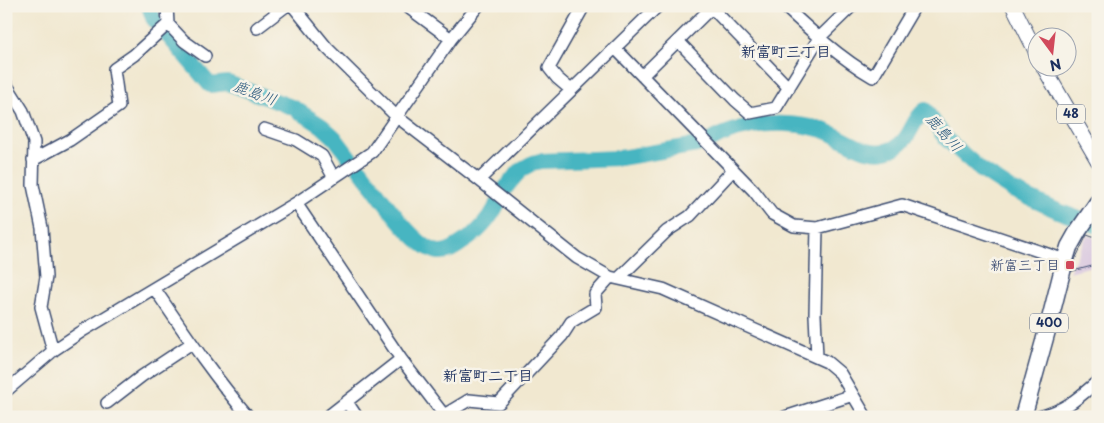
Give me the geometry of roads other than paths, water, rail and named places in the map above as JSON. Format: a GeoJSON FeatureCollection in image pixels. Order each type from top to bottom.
{"type":"FeatureCollection","features":[{"type":"Feature","properties":{"kind":"highway","name":"400"},"geometry":{"type":"LineString","coordinates":[[1023,417],[1065,260],[1078,231],[1094,207]]}},
{"type":"Feature","properties":{"kind":"main road"},"geometry":{"type":"LineString","coordinates":[[1012,6],[1026,33]]}},
{"type":"Feature","properties":{"kind":"main road","name":"48"},"geometry":{"type":"LineString","coordinates":[[1050,78],[1098,161]]}},
{"type":"Feature","properties":{"kind":"street"},"geometry":{"type":"LineString","coordinates":[[257,28],[286,6]]}},
{"type":"Feature","properties":{"kind":"street"},"geometry":{"type":"LineString","coordinates":[[293,6],[327,48],[396,116],[577,258],[614,278],[664,289],[828,362],[840,373],[866,417]]}},
{"type":"Feature","properties":{"kind":"street"},"geometry":{"type":"LineString","coordinates":[[6,392],[54,351],[296,202],[372,152],[451,39],[478,6]]}},
{"type":"Feature","properties":{"kind":"street"},"geometry":{"type":"LineString","coordinates":[[570,90],[556,78],[549,68],[584,6]]}},
{"type":"Feature","properties":{"kind":"street"},"geometry":{"type":"LineString","coordinates":[[479,180],[658,6]]}},
{"type":"Feature","properties":{"kind":"street"},"geometry":{"type":"LineString","coordinates":[[784,6],[819,38],[857,68],[873,77],[912,11],[908,6]]}},
{"type":"Feature","properties":{"kind":"street"},"geometry":{"type":"LineString","coordinates":[[642,76],[712,7],[789,88]]}},
{"type":"Feature","properties":{"kind":"street"},"geometry":{"type":"LineString","coordinates":[[678,41],[750,113],[776,108],[819,38],[850,7]]}},
{"type":"Feature","properties":{"kind":"street"},"geometry":{"type":"LineString","coordinates":[[409,8],[451,39]]}},
{"type":"Feature","properties":{"kind":"street"},"geometry":{"type":"LineString","coordinates":[[33,160],[70,140],[119,106],[114,69],[134,54],[167,14],[184,41],[205,56]]}},
{"type":"Feature","properties":{"kind":"street"},"geometry":{"type":"LineString","coordinates":[[615,48],[754,191],[772,214],[794,226],[817,228],[902,206],[1065,260]]}},
{"type":"Feature","properties":{"kind":"street"},"geometry":{"type":"LineString","coordinates":[[7,88],[24,111],[34,142],[33,185],[42,228],[46,277],[42,307],[54,351]]}},
{"type":"Feature","properties":{"kind":"street"},"geometry":{"type":"LineString","coordinates":[[264,129],[296,140],[322,156],[334,178]]}},
{"type":"Feature","properties":{"kind":"street"},"geometry":{"type":"LineString","coordinates":[[296,202],[401,359],[445,416],[469,400],[499,403],[562,336],[571,322],[596,307],[595,294],[667,231],[690,216],[733,170]]}},
{"type":"Feature","properties":{"kind":"street"},"geometry":{"type":"LineString","coordinates":[[817,228],[815,315],[817,357]]}},
{"type":"Feature","properties":{"kind":"street"},"geometry":{"type":"LineString","coordinates":[[154,288],[192,344],[249,417]]}},
{"type":"Feature","properties":{"kind":"street"},"geometry":{"type":"LineString","coordinates":[[107,403],[142,376],[192,344]]}},
{"type":"Feature","properties":{"kind":"street"},"geometry":{"type":"LineString","coordinates":[[327,417],[401,359]]}},
{"type":"Feature","properties":{"kind":"street"},"geometry":{"type":"LineString","coordinates":[[1039,417],[1053,415],[1073,403],[1098,381]]}},
{"type":"Feature","properties":{"kind":"street"},"geometry":{"type":"LineString","coordinates":[[785,417],[852,395]]}},
{"type":"Feature","properties":{"kind":"street"},"geometry":{"type":"LineString","coordinates":[[347,402],[357,417]]}},
{"type":"Feature","properties":{"kind":"waterway","name":"鹿島川"},"geometry":{"type":"LineString","coordinates":[[149,6],[153,18],[210,85],[228,83],[294,108],[322,126],[335,138],[350,158]]}},
{"type":"Feature","properties":{"kind":"waterway","name":"鹿島川"},"geometry":{"type":"LineString","coordinates":[[708,142],[735,130],[764,124],[794,124],[823,130],[866,150],[875,152],[885,151],[894,148],[904,140],[920,114],[925,110],[946,139],[981,170],[1012,190],[1058,211],[1098,226]]}},
{"type":"Feature","properties":{"kind":"waterway","name":"鹿島川"},"geometry":{"type":"LineString","coordinates":[[504,190],[524,168],[540,161],[620,158],[697,145]]}},
{"type":"Feature","properties":{"kind":"waterway","name":"鹿島川"},"geometry":{"type":"LineString","coordinates":[[360,169],[407,230],[418,241],[439,252],[446,252],[473,235],[487,221],[497,205]]}},
{"type":"Feature","properties":{"kind":"place","name":"新富三丁目"},"geometry":{"type":"Point","coordinates":[1070,265]}},
{"type":"Feature","properties":{"kind":"district","name":"新富町三丁目"},"geometry":{"type":"Point","coordinates":[786,52]}},
{"type":"Feature","properties":{"kind":"district","name":"新富町二丁目"},"geometry":{"type":"Point","coordinates":[488,376]}}]}
